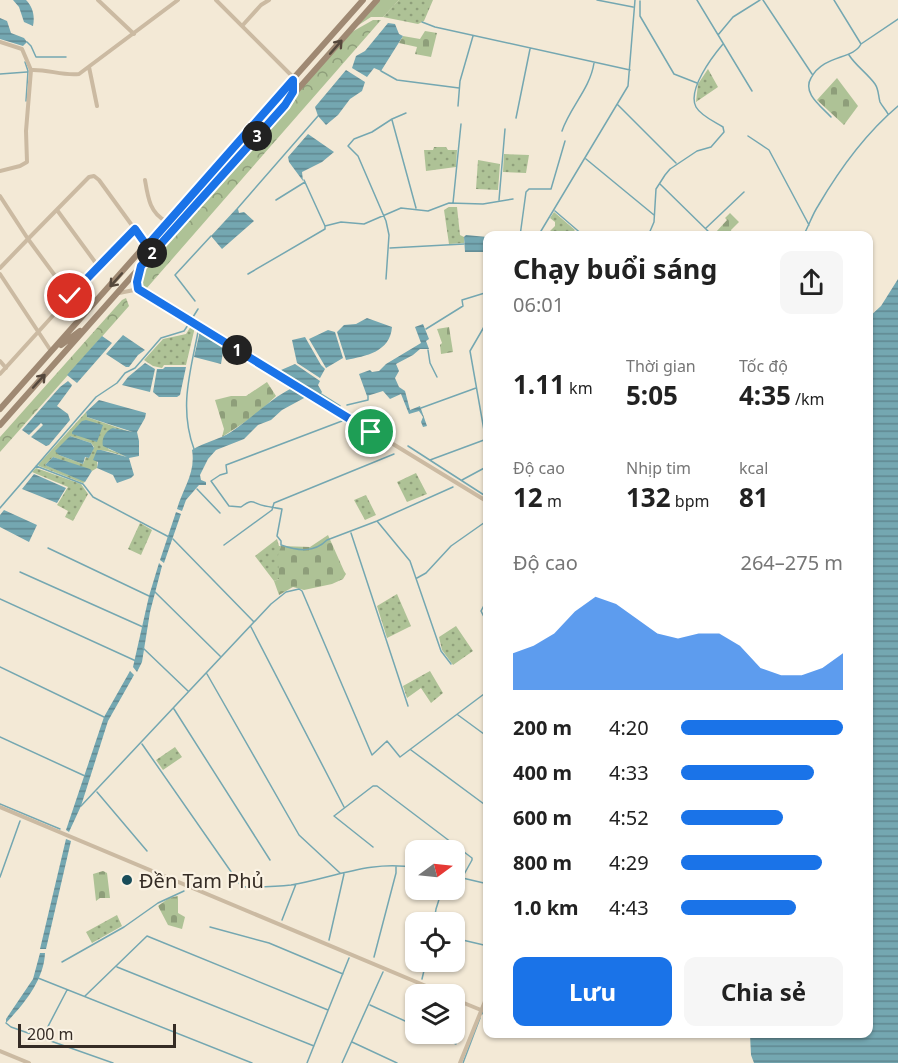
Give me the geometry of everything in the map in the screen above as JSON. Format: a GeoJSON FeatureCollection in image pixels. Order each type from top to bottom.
{"type":"FeatureCollection","features":[{"type":"Feature","properties":{"kind":"street"},"geometry":{"type":"LineString","coordinates":[[98,0],[134,34]]}},
{"type":"Feature","properties":{"kind":"street"},"geometry":{"type":"LineString","coordinates":[[216,0],[294,79],[293,92],[285,105]]}},
{"type":"Feature","properties":{"kind":"street"},"geometry":{"type":"LineString","coordinates":[[242,26],[261,5],[269,0]]}},
{"type":"Feature","properties":{"kind":"street"},"geometry":{"type":"LineString","coordinates":[[0,409],[363,0]]}},
{"type":"Feature","properties":{"kind":"street"},"geometry":{"type":"LineString","coordinates":[[0,425],[377,0]]}},
{"type":"Feature","properties":{"kind":"street"},"geometry":{"type":"LineString","coordinates":[[31,70],[75,74],[89,67],[175,1]]}},
{"type":"Feature","properties":{"kind":"street"},"geometry":{"type":"LineString","coordinates":[[0,42],[22,49],[31,70],[26,131],[27,162],[0,171]]}},
{"type":"Feature","properties":{"kind":"street"},"geometry":{"type":"LineString","coordinates":[[89,67],[97,106]]}},
{"type":"Feature","properties":{"kind":"street"},"geometry":{"type":"LineString","coordinates":[[294,79],[310,76]]}},
{"type":"Feature","properties":{"kind":"street"},"geometry":{"type":"LineString","coordinates":[[0,268],[85,180],[94,176],[147,246]]}},
{"type":"Feature","properties":{"kind":"street"},"geometry":{"type":"LineString","coordinates":[[145,180],[155,214],[167,222]]}},
{"type":"Feature","properties":{"kind":"street"},"geometry":{"type":"LineString","coordinates":[[0,196],[70,296]]}},
{"type":"Feature","properties":{"kind":"street"},"geometry":{"type":"LineString","coordinates":[[57,210],[98,266]]}},
{"type":"Feature","properties":{"kind":"street"},"geometry":{"type":"LineString","coordinates":[[0,374],[38,330],[135,229]]}},
{"type":"Feature","properties":{"kind":"street"},"geometry":{"type":"LineString","coordinates":[[138,289],[137,282],[141,266]]}},
{"type":"Feature","properties":{"kind":"street"},"geometry":{"type":"LineString","coordinates":[[0,274],[51,352]]}},
{"type":"Feature","properties":{"kind":"street"},"geometry":{"type":"LineString","coordinates":[[115,294],[138,289],[483,499]]}},
{"type":"Feature","properties":{"kind":"street"},"geometry":{"type":"LineString","coordinates":[[51,352],[88,326]]}},
{"type":"Feature","properties":{"kind":"street"},"geometry":{"type":"LineString","coordinates":[[0,361],[6,368]]}},
{"type":"Feature","properties":{"kind":"street"},"geometry":{"type":"LineString","coordinates":[[0,807],[421,984]]}},
{"type":"Feature","properties":{"kind":"street"},"geometry":{"type":"LineString","coordinates":[[465,1003],[481,1010]]}},
{"type":"Feature","properties":{"kind":"street"},"geometry":{"type":"LineString","coordinates":[[460,1063],[483,1005]]}},
{"type":"Feature","properties":{"kind":"street"},"geometry":{"type":"LineString","coordinates":[[0,1051],[29,1063]]}},
{"type":"Feature","properties":{"kind":"green space"},"geometry":{"type":"Polygon","coordinates":[[[380,0],[399,0],[383,17],[371,17],[357,26],[380,0]]]}},
{"type":"Feature","properties":{"kind":"green space"},"geometry":{"type":"Polygon","coordinates":[[[399,0],[433,0],[424,21],[418,24],[383,17],[399,0]]]}},
{"type":"Feature","properties":{"kind":"green space"},"geometry":{"type":"Polygon","coordinates":[[[373,20],[381,20],[146,289],[143,288],[140,280],[145,264],[350,33],[373,20]]]}},
{"type":"Feature","properties":{"kind":"green space"},"geometry":{"type":"Polygon","coordinates":[[[425,31],[437,33],[431,57],[415,54],[417,47],[399,43],[403,36],[420,39],[425,31]]]}},
{"type":"Feature","properties":{"kind":"green space"},"geometry":{"type":"Polygon","coordinates":[[[708,69],[718,87],[696,102],[698,84],[708,69]]]}},
{"type":"Feature","properties":{"kind":"green space"},"geometry":{"type":"Polygon","coordinates":[[[837,78],[858,106],[844,125],[817,100],[837,78]]]}},
{"type":"Feature","properties":{"kind":"green space"},"geometry":{"type":"Polygon","coordinates":[[[434,147],[457,150],[456,167],[426,171],[424,150],[433,150],[434,147]]]}},
{"type":"Feature","properties":{"kind":"green space"},"geometry":{"type":"Polygon","coordinates":[[[504,154],[529,155],[526,173],[503,172],[504,154]]]}},
{"type":"Feature","properties":{"kind":"green space"},"geometry":{"type":"Polygon","coordinates":[[[478,160],[500,164],[498,190],[476,189],[478,160]]]}},
{"type":"Feature","properties":{"kind":"green space"},"geometry":{"type":"Polygon","coordinates":[[[457,207],[460,235],[464,237],[464,243],[449,244],[444,210],[457,207]]]}},
{"type":"Feature","properties":{"kind":"green space"},"geometry":{"type":"Polygon","coordinates":[[[554,212],[575,230],[550,231],[555,226],[555,222],[550,218],[554,212]]]}},
{"type":"Feature","properties":{"kind":"green space"},"geometry":{"type":"Polygon","coordinates":[[[730,213],[739,222],[731,231],[717,231],[727,220],[725,218],[730,213]]]}},
{"type":"Feature","properties":{"kind":"green space"},"geometry":{"type":"Polygon","coordinates":[[[126,298],[129,306],[0,452],[0,437],[126,298]]]}},
{"type":"Feature","properties":{"kind":"green space"},"geometry":{"type":"Polygon","coordinates":[[[191,326],[195,327],[186,365],[164,365],[162,368],[153,366],[144,360],[163,339],[186,334],[191,326]]]}},
{"type":"Feature","properties":{"kind":"green space"},"geometry":{"type":"Polygon","coordinates":[[[449,327],[453,352],[441,354],[440,345],[442,343],[437,329],[449,327]]]}},
{"type":"Feature","properties":{"kind":"green space"},"geometry":{"type":"Polygon","coordinates":[[[267,382],[276,396],[257,414],[222,437],[224,429],[215,400],[231,396],[246,396],[267,382]]]}},
{"type":"Feature","properties":{"kind":"green space"},"geometry":{"type":"Polygon","coordinates":[[[86,412],[87,417],[133,433],[113,428],[108,449],[128,457],[97,450],[97,468],[92,471],[53,457],[45,465],[82,480],[85,482],[83,483],[38,465],[86,412]],[[70,436],[59,455],[83,464],[94,447],[91,443],[70,436]]]}},
{"type":"Feature","properties":{"kind":"green space"},"geometry":{"type":"Polygon","coordinates":[[[36,468],[81,484],[88,494],[73,521],[65,517],[68,511],[57,505],[68,487],[32,472],[36,468]]]}},
{"type":"Feature","properties":{"kind":"green space"},"geometry":{"type":"Polygon","coordinates":[[[416,473],[427,494],[407,502],[397,482],[416,473]]]}},
{"type":"Feature","properties":{"kind":"green space"},"geometry":{"type":"Polygon","coordinates":[[[366,495],[376,515],[365,520],[354,500],[366,495]]]}},
{"type":"Feature","properties":{"kind":"green space"},"geometry":{"type":"Polygon","coordinates":[[[140,523],[152,530],[141,555],[128,549],[140,523]]]}},
{"type":"Feature","properties":{"kind":"green space"},"geometry":{"type":"Polygon","coordinates":[[[328,535],[346,574],[343,579],[332,584],[304,590],[293,587],[279,595],[274,581],[279,579],[278,555],[281,546],[310,547],[328,535]]]}},
{"type":"Feature","properties":{"kind":"green space"},"geometry":{"type":"Polygon","coordinates":[[[277,539],[281,546],[279,579],[274,581],[255,556],[277,539]]]}},
{"type":"Feature","properties":{"kind":"green space"},"geometry":{"type":"Polygon","coordinates":[[[397,594],[411,626],[387,638],[377,606],[397,594]]]}},
{"type":"Feature","properties":{"kind":"green space"},"geometry":{"type":"Polygon","coordinates":[[[456,626],[473,651],[453,665],[442,650],[439,637],[456,626]]]}},
{"type":"Feature","properties":{"kind":"green space"},"geometry":{"type":"Polygon","coordinates":[[[430,671],[443,693],[431,703],[421,688],[407,698],[403,686],[430,671]]]}},
{"type":"Feature","properties":{"kind":"green space"},"geometry":{"type":"Polygon","coordinates":[[[175,747],[182,757],[163,770],[156,760],[175,747]]]}},
{"type":"Feature","properties":{"kind":"green space"},"geometry":{"type":"Polygon","coordinates":[[[103,871],[107,873],[110,898],[100,898],[96,901],[93,874],[103,871]]]}},
{"type":"Feature","properties":{"kind":"green space"},"geometry":{"type":"Polygon","coordinates":[[[178,896],[178,913],[185,917],[182,929],[168,925],[158,906],[169,898],[178,896]]]}},
{"type":"Feature","properties":{"kind":"green space"},"geometry":{"type":"Polygon","coordinates":[[[117,915],[122,926],[92,943],[86,932],[117,915]]]}},
{"type":"Feature","properties":{"kind":"water"},"geometry":{"type":"Polygon","coordinates":[[[13,0],[26,0],[33,12],[33,26],[24,22],[19,7],[13,0]]]}},
{"type":"Feature","properties":{"kind":"water"},"geometry":{"type":"Polygon","coordinates":[[[0,18],[7,21],[11,33],[24,38],[27,42],[23,46],[0,39],[0,18]]]}},
{"type":"Feature","properties":{"kind":"water"},"geometry":{"type":"Polygon","coordinates":[[[388,23],[395,24],[399,34],[403,36],[381,71],[374,68],[367,77],[352,68],[356,56],[365,51],[388,23]]]}},
{"type":"Feature","properties":{"kind":"water"},"geometry":{"type":"Polygon","coordinates":[[[346,70],[365,82],[362,91],[350,99],[338,115],[326,125],[318,116],[315,107],[346,70]]]}},
{"type":"Feature","properties":{"kind":"water"},"geometry":{"type":"Polygon","coordinates":[[[308,134],[334,152],[322,162],[302,172],[303,181],[289,162],[288,157],[308,134]]]}},
{"type":"Feature","properties":{"kind":"water"},"geometry":{"type":"Polygon","coordinates":[[[236,209],[239,213],[244,212],[254,221],[222,249],[211,236],[236,209]]]}},
{"type":"Feature","properties":{"kind":"water"},"geometry":{"type":"Polygon","coordinates":[[[466,235],[483,237],[483,252],[465,252],[464,237],[466,235]]]}},
{"type":"Feature","properties":{"kind":"water"},"geometry":{"type":"Polygon","coordinates":[[[898,279],[898,1063],[754,1063],[750,1038],[873,1038],[873,313],[881,306],[898,279]]]}},
{"type":"Feature","properties":{"kind":"water"},"geometry":{"type":"Polygon","coordinates":[[[367,318],[392,327],[387,342],[376,351],[346,360],[337,332],[344,325],[356,324],[367,318]]]}},
{"type":"Feature","properties":{"kind":"water"},"geometry":{"type":"Polygon","coordinates":[[[423,324],[429,339],[426,341],[429,349],[420,349],[396,364],[399,371],[395,378],[399,387],[405,391],[410,410],[420,406],[427,426],[423,427],[421,422],[423,417],[419,411],[409,414],[401,394],[390,399],[383,391],[367,396],[359,374],[370,370],[379,371],[386,364],[421,343],[415,327],[423,324]]]}},
{"type":"Feature","properties":{"kind":"water"},"geometry":{"type":"Polygon","coordinates":[[[328,330],[335,332],[343,358],[326,368],[309,339],[328,330]]]}},
{"type":"Feature","properties":{"kind":"water"},"geometry":{"type":"Polygon","coordinates":[[[200,331],[224,346],[221,364],[194,357],[200,331]]]}},
{"type":"Feature","properties":{"kind":"water"},"geometry":{"type":"Polygon","coordinates":[[[123,335],[145,350],[129,367],[106,354],[123,335]]]}},
{"type":"Feature","properties":{"kind":"water"},"geometry":{"type":"Polygon","coordinates":[[[102,336],[112,343],[77,383],[67,375],[102,336]]]}},
{"type":"Feature","properties":{"kind":"water"},"geometry":{"type":"Polygon","coordinates":[[[305,337],[325,369],[320,378],[297,363],[292,340],[305,337]]]}},
{"type":"Feature","properties":{"kind":"water"},"geometry":{"type":"Polygon","coordinates":[[[145,363],[155,369],[150,392],[122,385],[128,377],[145,363]]]}},
{"type":"Feature","properties":{"kind":"water"},"geometry":{"type":"Polygon","coordinates":[[[295,364],[320,381],[318,385],[322,392],[320,395],[281,372],[295,364]]]}},
{"type":"Feature","properties":{"kind":"water"},"geometry":{"type":"Polygon","coordinates":[[[186,367],[180,395],[177,397],[159,397],[153,392],[157,369],[186,367]]]}},
{"type":"Feature","properties":{"kind":"water"},"geometry":{"type":"Polygon","coordinates":[[[68,381],[72,385],[57,406],[68,414],[70,420],[46,446],[31,437],[43,425],[41,423],[29,435],[22,430],[68,381]]]}},
{"type":"Feature","properties":{"kind":"water"},"geometry":{"type":"Polygon","coordinates":[[[292,388],[306,397],[282,410],[271,420],[258,425],[244,439],[216,450],[208,459],[200,475],[206,485],[199,485],[186,500],[182,511],[177,509],[191,473],[192,450],[231,432],[292,388]]]}},
{"type":"Feature","properties":{"kind":"water"},"geometry":{"type":"Polygon","coordinates":[[[99,400],[146,413],[137,432],[139,456],[129,458],[134,475],[117,483],[113,475],[97,468],[98,462],[93,460],[97,450],[127,457],[103,446],[103,438],[113,428],[133,432],[87,417],[86,412],[99,400]]]}},
{"type":"Feature","properties":{"kind":"water"},"geometry":{"type":"Polygon","coordinates":[[[82,421],[103,425],[97,442],[72,434],[82,421]]]}},
{"type":"Feature","properties":{"kind":"water"},"geometry":{"type":"Polygon","coordinates":[[[70,436],[91,443],[94,448],[89,458],[85,457],[83,464],[59,455],[55,451],[70,436]]]}},
{"type":"Feature","properties":{"kind":"water"},"geometry":{"type":"Polygon","coordinates":[[[53,457],[92,471],[85,482],[45,465],[53,457]]]}},
{"type":"Feature","properties":{"kind":"water"},"geometry":{"type":"Polygon","coordinates":[[[34,474],[66,488],[57,503],[22,489],[34,474]]]}},
{"type":"Feature","properties":{"kind":"water"},"geometry":{"type":"Polygon","coordinates":[[[4,510],[37,525],[29,542],[0,527],[0,515],[4,510]]]}},
{"type":"Feature","properties":{"kind":"water"},"geometry":{"type":"Polygon","coordinates":[[[176,512],[181,514],[164,563],[160,560],[176,512]]]}},
{"type":"Feature","properties":{"kind":"water"},"geometry":{"type":"Polygon","coordinates":[[[159,563],[162,566],[150,612],[142,662],[137,672],[133,667],[159,563]]]}},
{"type":"Feature","properties":{"kind":"water"},"geometry":{"type":"Polygon","coordinates":[[[130,671],[134,675],[108,721],[81,806],[69,832],[66,830],[104,717],[130,671]]]}},
{"type":"Feature","properties":{"kind":"water"},"geometry":{"type":"Polygon","coordinates":[[[66,839],[71,841],[46,949],[40,949],[66,839]]]}},
{"type":"Feature","properties":{"kind":"water"},"geometry":{"type":"Polygon","coordinates":[[[40,953],[45,953],[44,963],[37,982],[26,1000],[6,1023],[6,1019],[33,979],[40,953]]]}},
{"type":"Feature","properties":{"kind":"waterway"},"geometry":{"type":"LineString","coordinates":[[597,0],[633,7]]}},
{"type":"Feature","properties":{"kind":"waterway"},"geometry":{"type":"LineString","coordinates":[[541,231],[628,86],[635,0]]}},
{"type":"Feature","properties":{"kind":"waterway"},"geometry":{"type":"LineString","coordinates":[[697,0],[752,91]]}},
{"type":"Feature","properties":{"kind":"waterway"},"geometry":{"type":"LineString","coordinates":[[718,35],[733,17],[760,0]]}},
{"type":"Feature","properties":{"kind":"waterway"},"geometry":{"type":"LineString","coordinates":[[763,0],[812,74]]}},
{"type":"Feature","properties":{"kind":"waterway"},"geometry":{"type":"LineString","coordinates":[[834,0],[861,44],[898,19]]}},
{"type":"Feature","properties":{"kind":"waterway"},"geometry":{"type":"LineString","coordinates":[[640,1],[640,16],[674,74],[697,83]]}},
{"type":"Feature","properties":{"kind":"waterway"},"geometry":{"type":"LineString","coordinates":[[422,22],[435,27],[630,70]]}},
{"type":"Feature","properties":{"kind":"waterway"},"geometry":{"type":"LineString","coordinates":[[458,106],[460,81],[473,36]]}},
{"type":"Feature","properties":{"kind":"waterway"},"geometry":{"type":"LineString","coordinates":[[27,42],[36,57],[66,57]]}},
{"type":"Feature","properties":{"kind":"waterway"},"geometry":{"type":"LineString","coordinates":[[650,231],[654,222],[656,189],[665,175],[697,151],[711,147],[724,132],[723,127],[698,110],[694,100],[702,74],[723,44]]}},
{"type":"Feature","properties":{"kind":"waterway"},"geometry":{"type":"LineString","coordinates":[[831,117],[811,94],[809,89],[811,78],[823,65],[852,53],[861,44]]}},
{"type":"Feature","properties":{"kind":"waterway"},"geometry":{"type":"LineString","coordinates":[[516,118],[530,49]]}},
{"type":"Feature","properties":{"kind":"waterway"},"geometry":{"type":"LineString","coordinates":[[849,55],[875,84],[880,102],[888,114]]}},
{"type":"Feature","properties":{"kind":"waterway"},"geometry":{"type":"LineString","coordinates":[[25,62],[28,71],[26,101]]}},
{"type":"Feature","properties":{"kind":"waterway"},"geometry":{"type":"LineString","coordinates":[[562,131],[584,90],[594,63]]}},
{"type":"Feature","properties":{"kind":"waterway"},"geometry":{"type":"LineString","coordinates":[[381,71],[397,80],[459,88]]}},
{"type":"Feature","properties":{"kind":"waterway"},"geometry":{"type":"LineString","coordinates":[[0,74],[27,72]]}},
{"type":"Feature","properties":{"kind":"waterway"},"geometry":{"type":"LineString","coordinates":[[618,105],[676,163]]}},
{"type":"Feature","properties":{"kind":"waterway"},"geometry":{"type":"LineString","coordinates":[[805,231],[826,192],[844,166],[864,140],[898,106]]}},
{"type":"Feature","properties":{"kind":"waterway"},"geometry":{"type":"LineString","coordinates":[[386,279],[389,235],[386,221],[358,156],[348,146],[354,139],[406,113]]}},
{"type":"Feature","properties":{"kind":"waterway"},"geometry":{"type":"LineString","coordinates":[[237,209],[318,116]]}},
{"type":"Feature","properties":{"kind":"waterway"},"geometry":{"type":"LineString","coordinates":[[392,120],[416,208]]}},
{"type":"Feature","properties":{"kind":"waterway"},"geometry":{"type":"LineString","coordinates":[[453,203],[461,124]]}},
{"type":"Feature","properties":{"kind":"waterway"},"geometry":{"type":"LineString","coordinates":[[499,200],[505,129]]}},
{"type":"Feature","properties":{"kind":"waterway"},"geometry":{"type":"LineString","coordinates":[[748,136],[769,150],[809,225]]}},
{"type":"Feature","properties":{"kind":"waterway"},"geometry":{"type":"LineString","coordinates":[[521,231],[526,192],[529,189],[551,189],[565,141]]}},
{"type":"Feature","properties":{"kind":"waterway"},"geometry":{"type":"LineString","coordinates":[[586,159],[654,215]]}},
{"type":"Feature","properties":{"kind":"waterway"},"geometry":{"type":"LineString","coordinates":[[304,180],[325,226],[341,222],[364,224],[401,208],[428,211],[449,203],[483,204],[513,199]]}},
{"type":"Feature","properties":{"kind":"waterway"},"geometry":{"type":"LineString","coordinates":[[276,200],[305,182]]}},
{"type":"Feature","properties":{"kind":"waterway"},"geometry":{"type":"LineString","coordinates":[[660,184],[708,231]]}},
{"type":"Feature","properties":{"kind":"waterway"},"geometry":{"type":"LineString","coordinates":[[706,228],[744,192]]}},
{"type":"Feature","properties":{"kind":"waterway"},"geometry":{"type":"LineString","coordinates":[[555,211],[578,231]]}},
{"type":"Feature","properties":{"kind":"waterway"},"geometry":{"type":"LineString","coordinates":[[248,274],[325,229],[325,226]]}},
{"type":"Feature","properties":{"kind":"waterway"},"geometry":{"type":"LineString","coordinates":[[195,301],[175,275],[211,236]]}},
{"type":"Feature","properties":{"kind":"waterway"},"geometry":{"type":"LineString","coordinates":[[390,248],[464,244]]}},
{"type":"Feature","properties":{"kind":"waterway"},"geometry":{"type":"LineString","coordinates":[[426,329],[463,306],[462,300],[483,294]]}},
{"type":"Feature","properties":{"kind":"waterway"},"geometry":{"type":"LineString","coordinates":[[193,317],[198,309]]}},
{"type":"Feature","properties":{"kind":"waterway"},"geometry":{"type":"LineString","coordinates":[[0,508],[96,397],[117,383],[125,373],[135,368],[161,338],[184,331],[188,325]]}},
{"type":"Feature","properties":{"kind":"waterway"},"geometry":{"type":"LineString","coordinates":[[483,329],[470,351],[483,425]]}},
{"type":"Feature","properties":{"kind":"waterway"},"geometry":{"type":"LineString","coordinates":[[194,449],[187,419],[187,390],[198,332]]}},
{"type":"Feature","properties":{"kind":"waterway"},"geometry":{"type":"LineString","coordinates":[[428,350],[430,363],[437,377]]}},
{"type":"Feature","properties":{"kind":"waterway"},"geometry":{"type":"LineString","coordinates":[[421,408],[476,388]]}},
{"type":"Feature","properties":{"kind":"waterway"},"geometry":{"type":"LineString","coordinates":[[321,394],[340,406]]}},
{"type":"Feature","properties":{"kind":"waterway"},"geometry":{"type":"LineString","coordinates":[[347,405],[368,400],[368,396]]}},
{"type":"Feature","properties":{"kind":"waterway"},"geometry":{"type":"LineString","coordinates":[[342,421],[226,465],[227,473],[211,481],[229,506],[241,507],[251,502],[282,509],[277,536],[281,545],[294,549],[317,547],[327,540],[377,521],[453,487]]}},
{"type":"Feature","properties":{"kind":"waterway"},"geometry":{"type":"LineString","coordinates":[[430,460],[483,440]]}},
{"type":"Feature","properties":{"kind":"waterway"},"geometry":{"type":"LineString","coordinates":[[408,446],[483,494]]}},
{"type":"Feature","properties":{"kind":"waterway"},"geometry":{"type":"LineString","coordinates":[[224,545],[272,510],[274,503],[394,454]]}},
{"type":"Feature","properties":{"kind":"waterway"},"geometry":{"type":"LineString","coordinates":[[36,466],[83,484],[93,497],[169,537]]}},
{"type":"Feature","properties":{"kind":"waterway"},"geometry":{"type":"LineString","coordinates":[[462,480],[483,469]]}},
{"type":"Feature","properties":{"kind":"waterway"},"geometry":{"type":"LineString","coordinates":[[197,489],[220,513]]}},
{"type":"Feature","properties":{"kind":"waterway"},"geometry":{"type":"LineString","coordinates":[[377,521],[410,561],[441,651],[451,664]]}},
{"type":"Feature","properties":{"kind":"waterway"},"geometry":{"type":"LineString","coordinates":[[417,578],[426,573],[451,546],[483,524]]}},
{"type":"Feature","properties":{"kind":"waterway"},"geometry":{"type":"LineString","coordinates":[[351,533],[408,706]]}},
{"type":"Feature","properties":{"kind":"waterway"},"geometry":{"type":"LineString","coordinates":[[173,539],[254,622]]}},
{"type":"Feature","properties":{"kind":"waterway"},"geometry":{"type":"LineString","coordinates":[[48,548],[149,596]]}},
{"type":"Feature","properties":{"kind":"waterway"},"geometry":{"type":"LineString","coordinates":[[20,572],[143,627]]}},
{"type":"Feature","properties":{"kind":"waterway"},"geometry":{"type":"LineString","coordinates":[[81,806],[271,604],[286,592],[299,589],[302,591],[372,755],[387,741],[400,757],[483,695]]}},
{"type":"Feature","properties":{"kind":"waterway"},"geometry":{"type":"LineString","coordinates":[[155,592],[220,656]]}},
{"type":"Feature","properties":{"kind":"waterway"},"geometry":{"type":"LineString","coordinates":[[0,599],[136,661]]}},
{"type":"Feature","properties":{"kind":"waterway"},"geometry":{"type":"LineString","coordinates":[[483,607],[481,611],[483,615]]}},
{"type":"Feature","properties":{"kind":"waterway"},"geometry":{"type":"LineString","coordinates":[[251,627],[344,807]]}},
{"type":"Feature","properties":{"kind":"waterway"},"geometry":{"type":"LineString","coordinates":[[143,648],[188,691]]}},
{"type":"Feature","properties":{"kind":"waterway"},"geometry":{"type":"LineString","coordinates":[[0,667],[104,717]]}},
{"type":"Feature","properties":{"kind":"waterway"},"geometry":{"type":"LineString","coordinates":[[207,674],[299,835],[340,873]]}},
{"type":"Feature","properties":{"kind":"waterway"},"geometry":{"type":"LineString","coordinates":[[174,709],[270,860]]}},
{"type":"Feature","properties":{"kind":"waterway"},"geometry":{"type":"LineString","coordinates":[[458,715],[483,733]]}},
{"type":"Feature","properties":{"kind":"waterway"},"geometry":{"type":"LineString","coordinates":[[0,737],[85,776]]}},
{"type":"Feature","properties":{"kind":"waterway"},"geometry":{"type":"LineString","coordinates":[[142,744],[241,886],[291,885],[353,870],[384,866],[405,867]]}},
{"type":"Feature","properties":{"kind":"waterway"},"geometry":{"type":"LineString","coordinates":[[411,750],[483,803]]}},
{"type":"Feature","properties":{"kind":"waterway"},"geometry":{"type":"LineString","coordinates":[[373,847],[334,816],[373,786],[377,786],[448,840]]}},
{"type":"Feature","properties":{"kind":"waterway"},"geometry":{"type":"LineString","coordinates":[[97,792],[147,851]]}},
{"type":"Feature","properties":{"kind":"waterway"},"geometry":{"type":"LineString","coordinates":[[0,804],[60,829]]}},
{"type":"Feature","properties":{"kind":"waterway"},"geometry":{"type":"LineString","coordinates":[[0,877],[20,821]]}},
{"type":"Feature","properties":{"kind":"waterway"},"geometry":{"type":"LineString","coordinates":[[465,853],[472,858],[465,873]]}},
{"type":"Feature","properties":{"kind":"waterway"},"geometry":{"type":"LineString","coordinates":[[374,957],[396,866]]}},
{"type":"Feature","properties":{"kind":"waterway"},"geometry":{"type":"LineString","coordinates":[[329,940],[344,874]]}},
{"type":"Feature","properties":{"kind":"waterway"},"geometry":{"type":"LineString","coordinates":[[465,879],[483,883]]}},
{"type":"Feature","properties":{"kind":"waterway"},"geometry":{"type":"LineString","coordinates":[[282,920],[296,884]]}},
{"type":"Feature","properties":{"kind":"waterway"},"geometry":{"type":"LineString","coordinates":[[62,962],[124,927],[158,903],[184,891]]}},
{"type":"Feature","properties":{"kind":"waterway"},"geometry":{"type":"LineString","coordinates":[[436,912],[439,900]]}},
{"type":"Feature","properties":{"kind":"waterway"},"geometry":{"type":"LineString","coordinates":[[210,927],[269,943],[343,974]]}},
{"type":"Feature","properties":{"kind":"waterway"},"geometry":{"type":"LineString","coordinates":[[85,996],[147,936],[328,1010]]}},
{"type":"Feature","properties":{"kind":"waterway"},"geometry":{"type":"LineString","coordinates":[[465,941],[483,945]]}},
{"type":"Feature","properties":{"kind":"waterway"},"geometry":{"type":"LineString","coordinates":[[307,1063],[349,958]]}},
{"type":"Feature","properties":{"kind":"waterway"},"geometry":{"type":"LineString","coordinates":[[117,967],[314,1046]]}},
{"type":"Feature","properties":{"kind":"waterway"},"geometry":{"type":"LineString","coordinates":[[342,1063],[383,972]]}},
{"type":"Feature","properties":{"kind":"waterway"},"geometry":{"type":"LineString","coordinates":[[422,979],[424,972]]}},
{"type":"Feature","properties":{"kind":"waterway"},"geometry":{"type":"LineString","coordinates":[[38,978],[252,1063]]}},
{"type":"Feature","properties":{"kind":"waterway"},"geometry":{"type":"LineString","coordinates":[[43,1036],[67,990]]}},
{"type":"Feature","properties":{"kind":"waterway"},"geometry":{"type":"LineString","coordinates":[[370,1005],[405,1021]]}},
{"type":"Feature","properties":{"kind":"waterway"},"geometry":{"type":"LineString","coordinates":[[463,1063],[480,1018]]}},
{"type":"Feature","properties":{"kind":"waterway"},"geometry":{"type":"LineString","coordinates":[[6,1023],[11,1027],[113,1063]]}},
{"type":"Feature","properties":{"kind":"waterway"},"geometry":{"type":"LineString","coordinates":[[352,1042],[397,1063]]}},
{"type":"Feature","properties":{"kind":"place","name":"Đền Tam Phủ"},"geometry":{"type":"Point","coordinates":[127,880]}},
{"type":"Feature","properties":{"kind":"route"},"geometry":{"type":"LineString","coordinates":[[70,296],[135,229],[147,246],[293,80],[293,92],[285,105],[141,266],[138,273],[138,289],[371,432]]}}]}
